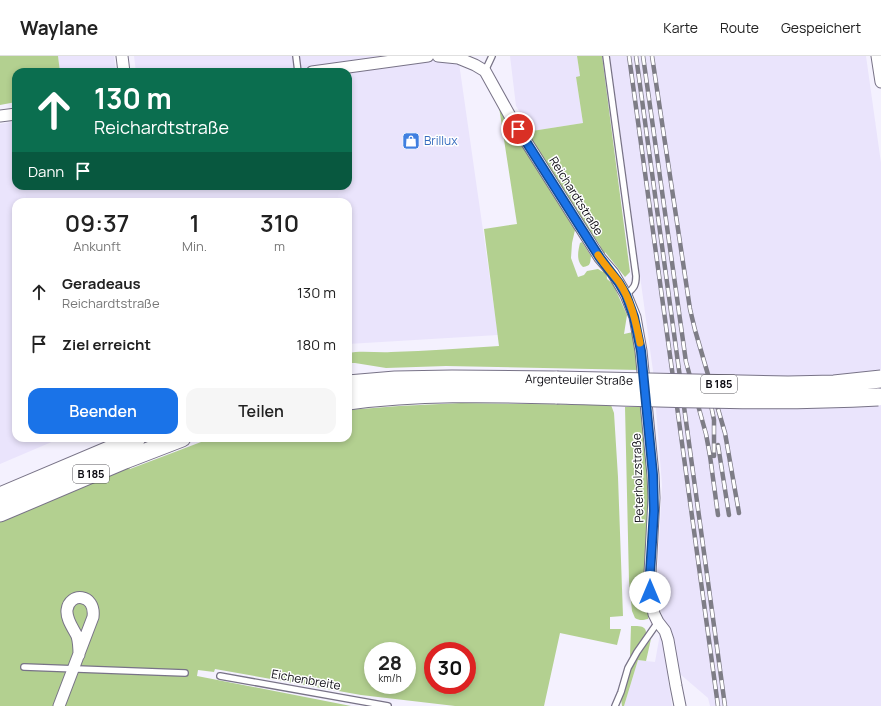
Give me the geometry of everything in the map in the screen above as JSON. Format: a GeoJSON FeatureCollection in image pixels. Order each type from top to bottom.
{"type":"FeatureCollection","features":[{"type":"Feature","properties":{"kind":"main road","name":"Argenteuiler Straße"},"geometry":{"type":"LineString","coordinates":[[352,384],[402,380],[452,379],[557,387],[791,400],[881,396]]}},
{"type":"Feature","properties":{"kind":"main road","name":"Argenteuiler Straße"},"geometry":{"type":"LineString","coordinates":[[352,401],[416,394],[478,393],[557,387],[834,384],[881,379]]}},
{"type":"Feature","properties":{"kind":"main road","name":"B 185"},"geometry":{"type":"LineString","coordinates":[[0,496],[128,442]]}},
{"type":"Feature","properties":{"kind":"main road","name":"B 185"},"geometry":{"type":"LineString","coordinates":[[0,513],[172,442]]}},
{"type":"Feature","properties":{"kind":"street"},"geometry":{"type":"LineString","coordinates":[[122,56],[124,68]]}},
{"type":"Feature","properties":{"kind":"street"},"geometry":{"type":"LineString","coordinates":[[340,68],[422,56]]}},
{"type":"Feature","properties":{"kind":"street"},"geometry":{"type":"LineString","coordinates":[[438,56],[458,58],[485,71]]}},
{"type":"Feature","properties":{"kind":"street"},"geometry":{"type":"LineString","coordinates":[[877,56],[881,82]]}},
{"type":"Feature","properties":{"kind":"street","name":"Reichardtstraße"},"geometry":{"type":"LineString","coordinates":[[485,71],[510,116],[600,258],[626,295],[638,333],[645,388]]}},
{"type":"Feature","properties":{"kind":"street"},"geometry":{"type":"LineString","coordinates":[[0,116],[12,114]]}},
{"type":"Feature","properties":{"kind":"street","name":"Peterholzstraße"},"geometry":{"type":"LineString","coordinates":[[645,388],[654,498],[650,592],[654,614],[665,631],[668,640],[680,706]]}},
{"type":"Feature","properties":{"kind":"street"},"geometry":{"type":"LineString","coordinates":[[59,706],[79,655]]}},
{"type":"Feature","properties":{"kind":"lane"},"geometry":{"type":"LineString","coordinates":[[296,56],[298,68]]}},
{"type":"Feature","properties":{"kind":"lane"},"geometry":{"type":"LineString","coordinates":[[485,71],[492,56]]}},
{"type":"Feature","properties":{"kind":"lane"},"geometry":{"type":"LineString","coordinates":[[606,56],[636,276],[634,287],[626,295]]}},
{"type":"Feature","properties":{"kind":"lane"},"geometry":{"type":"LineString","coordinates":[[616,706],[628,668],[637,652],[658,622]]}},
{"type":"Feature","properties":{"kind":"lane"},"geometry":{"type":"LineString","coordinates":[[24,667],[185,673]]}},
{"type":"Feature","properties":{"kind":"lane","name":"Eichenbreite"},"geometry":{"type":"LineString","coordinates":[[220,676],[388,706]]}},
{"type":"Feature","properties":{"kind":"shaded area"},"geometry":{"type":"Polygon","coordinates":[[[58,56],[114,56],[116,68],[60,68],[58,56]]]}},
{"type":"Feature","properties":{"kind":"shaded area"},"geometry":{"type":"Polygon","coordinates":[[[134,56],[458,56],[498,335],[352,344],[352,198],[12,198],[12,442],[52,442],[0,464],[0,124],[12,122],[12,190],[352,190],[352,68],[136,68],[134,56]]]}},
{"type":"Feature","properties":{"kind":"shaded area"},"geometry":{"type":"Polygon","coordinates":[[[510,56],[577,56],[580,77],[576,77],[583,123],[532,131],[516,106],[510,56]]]}},
{"type":"Feature","properties":{"kind":"shaded area"},"geometry":{"type":"Polygon","coordinates":[[[610,56],[866,56],[881,163],[881,706],[710,706],[708,698],[680,674],[670,625],[666,646],[666,665],[672,706],[624,706],[638,660],[655,662],[663,617],[658,602],[657,583],[662,485],[653,371],[610,56]]]}},
{"type":"Feature","properties":{"kind":"green space"},"geometry":{"type":"Polygon","coordinates":[[[0,56],[58,56],[60,68],[12,68],[12,103],[0,105],[0,56]]]}},
{"type":"Feature","properties":{"kind":"green space"},"geometry":{"type":"Polygon","coordinates":[[[577,56],[602,56],[630,272],[625,277],[605,252],[607,279],[613,284],[627,315],[624,334],[633,332],[639,370],[446,366],[386,368],[352,363],[353,352],[404,352],[499,346],[484,229],[517,224],[499,107],[575,230],[571,258],[578,277],[584,275],[587,271],[598,269],[603,272],[600,245],[588,229],[532,141],[532,131],[583,123],[576,77],[580,76],[577,56]]]}},
{"type":"Feature","properties":{"kind":"green space"},"geometry":{"type":"Polygon","coordinates":[[[582,242],[591,256],[589,265],[586,267],[581,265],[578,256],[580,243],[582,242]]]}},
{"type":"Feature","properties":{"kind":"green space"},"geometry":{"type":"Polygon","coordinates":[[[461,403],[611,405],[614,413],[618,477],[623,616],[610,617],[610,629],[621,629],[617,645],[560,633],[544,706],[455,706],[361,695],[215,669],[214,672],[198,670],[197,676],[351,706],[0,706],[0,522],[129,467],[130,469],[201,442],[352,442],[352,410],[461,403]]]}},
{"type":"Feature","properties":{"kind":"green space"},"geometry":{"type":"Polygon","coordinates":[[[625,407],[642,407],[649,478],[649,515],[644,590],[649,616],[648,619],[643,620],[638,620],[635,618],[632,611],[629,581],[625,407]]]}},
{"type":"Feature","properties":{"kind":"green space"},"geometry":{"type":"Polygon","coordinates":[[[631,626],[639,626],[644,628],[646,634],[630,657],[631,626]]]}},
{"type":"Feature","properties":{"kind":"green space"},"geometry":{"type":"Polygon","coordinates":[[[651,639],[646,661],[638,660],[624,706],[622,706],[621,699],[630,670],[636,658],[651,639]]]}},
{"type":"Feature","properties":{"kind":"railway"},"geometry":{"type":"LineString","coordinates":[[629,56],[718,706]]}},
{"type":"Feature","properties":{"kind":"railway"},"geometry":{"type":"LineString","coordinates":[[636,56],[725,706]]}},
{"type":"Feature","properties":{"kind":"railway"},"geometry":{"type":"LineString","coordinates":[[643,56],[686,362],[706,434],[718,515]]}},
{"type":"Feature","properties":{"kind":"railway"},"geometry":{"type":"LineString","coordinates":[[652,56],[690,309],[725,433],[739,513]]}},
{"type":"Feature","properties":{"kind":"railway"},"geometry":{"type":"LineString","coordinates":[[708,390],[714,420],[714,456]]}},
{"type":"Feature","properties":{"kind":"railway"},"geometry":{"type":"LineString","coordinates":[[718,445],[729,515]]}},
{"type":"Feature","properties":{"kind":"slow traffic"},"geometry":{"type":"LineString","coordinates":[[598,255],[626,295],[634,317],[640,343]]}},
{"type":"Feature","properties":{"kind":"place","name":"Brillux"},"geometry":{"type":"Point","coordinates":[411,141]}},
{"type":"Feature","properties":{"kind":"route"},"geometry":{"type":"LineString","coordinates":[[518,129],[600,258],[619,283],[626,295],[634,317],[641,351],[653,475],[654,511],[650,592]]}}]}
